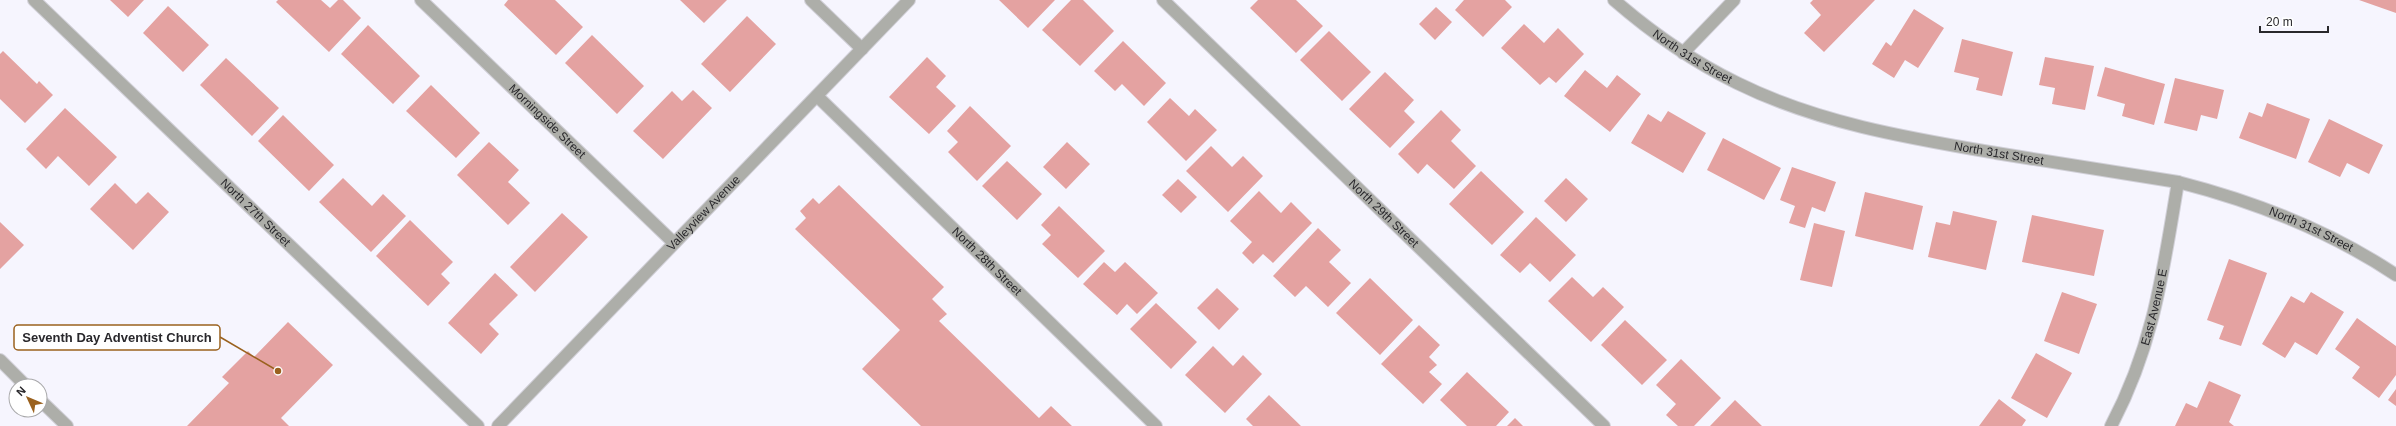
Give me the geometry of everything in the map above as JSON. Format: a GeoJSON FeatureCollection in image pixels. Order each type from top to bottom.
{"type":"FeatureCollection","features":[{"type":"Feature","properties":{"kind":"street","name":"North 27th Street"},"geometry":{"type":"LineString","coordinates":[[34,0],[478,426]]}},
{"type":"Feature","properties":{"kind":"street","name":"Morningside Street"},"geometry":{"type":"LineString","coordinates":[[421,0],[674,243]]}},
{"type":"Feature","properties":{"kind":"street"},"geometry":{"type":"LineString","coordinates":[[811,0],[862,49]]}},
{"type":"Feature","properties":{"kind":"street","name":"Valleyview Avenue"},"geometry":{"type":"LineString","coordinates":[[498,426],[909,0]]}},
{"type":"Feature","properties":{"kind":"street","name":"North 29th Street"},"geometry":{"type":"LineString","coordinates":[[1163,0],[1604,426]]}},
{"type":"Feature","properties":{"kind":"street","name":"North 31st Street"},"geometry":{"type":"LineString","coordinates":[[1614,0],[1652,31],[1683,53],[1738,83],[1763,94],[1843,122],[1927,141],[2178,182],[2238,199],[2301,223],[2353,248],[2396,275]]}},
{"type":"Feature","properties":{"kind":"street"},"geometry":{"type":"LineString","coordinates":[[1683,53],[1734,0]]}},
{"type":"Feature","properties":{"kind":"street","name":"North 28th Street"},"geometry":{"type":"LineString","coordinates":[[817,96],[1156,426]]}},
{"type":"Feature","properties":{"kind":"street","name":"East Avenue E"},"geometry":{"type":"LineString","coordinates":[[2111,426],[2137,372],[2156,309],[2178,182]]}},
{"type":"Feature","properties":{"kind":"street"},"geometry":{"type":"LineString","coordinates":[[0,360],[18,378]]}},
{"type":"Feature","properties":{"kind":"street"},"geometry":{"type":"LineString","coordinates":[[48,408],[67,426]]}},
{"type":"Feature","properties":{"kind":"building"},"geometry":{"type":"Polygon","coordinates":[[[110,0],[144,0],[128,17],[110,0]]]}},
{"type":"Feature","properties":{"kind":"building"},"geometry":{"type":"Polygon","coordinates":[[[278,0],[321,0],[330,8],[338,0],[343,0],[361,18],[329,52],[276,2],[278,0]]]}},
{"type":"Feature","properties":{"kind":"building"},"geometry":{"type":"Polygon","coordinates":[[[508,0],[555,0],[583,27],[556,55],[504,5],[508,0]]]}},
{"type":"Feature","properties":{"kind":"building"},"geometry":{"type":"Polygon","coordinates":[[[680,0],[727,0],[704,23],[680,0]]]}},
{"type":"Feature","properties":{"kind":"building"},"geometry":{"type":"Polygon","coordinates":[[[999,0],[1055,0],[1028,28],[999,0]]]}},
{"type":"Feature","properties":{"kind":"building"},"geometry":{"type":"Polygon","coordinates":[[[1071,0],[1083,0],[1114,31],[1080,66],[1042,30],[1071,0]]]}},
{"type":"Feature","properties":{"kind":"building"},"geometry":{"type":"Polygon","coordinates":[[[1258,0],[1296,0],[1323,26],[1296,53],[1250,8],[1258,0]]]}},
{"type":"Feature","properties":{"kind":"building"},"geometry":{"type":"Polygon","coordinates":[[[1464,0],[1505,0],[1512,7],[1483,37],[1455,10],[1464,0]]]}},
{"type":"Feature","properties":{"kind":"building"},"geometry":{"type":"Polygon","coordinates":[[[1813,0],[1875,0],[1824,52],[1804,33],[1821,15],[1810,3],[1813,0]]]}},
{"type":"Feature","properties":{"kind":"building"},"geometry":{"type":"Polygon","coordinates":[[[2359,0],[2396,0],[2396,13],[2359,0]]]}},
{"type":"Feature","properties":{"kind":"building"},"geometry":{"type":"Polygon","coordinates":[[[168,6],[209,45],[183,72],[143,33],[168,6]]]}},
{"type":"Feature","properties":{"kind":"building"},"geometry":{"type":"Polygon","coordinates":[[[1436,7],[1452,22],[1435,40],[1419,24],[1436,7]]]}},
{"type":"Feature","properties":{"kind":"building"},"geometry":{"type":"Polygon","coordinates":[[[1914,9],[1944,28],[1918,68],[1905,60],[1894,78],[1872,64],[1886,42],[1891,46],[1914,9]]]}},
{"type":"Feature","properties":{"kind":"building"},"geometry":{"type":"Polygon","coordinates":[[[747,16],[776,44],[730,92],[701,64],[747,16]]]}},
{"type":"Feature","properties":{"kind":"building"},"geometry":{"type":"Polygon","coordinates":[[[1524,24],[1544,43],[1558,28],[1584,54],[1556,83],[1549,77],[1540,85],[1501,48],[1524,24]]]}},
{"type":"Feature","properties":{"kind":"building"},"geometry":{"type":"Polygon","coordinates":[[[368,25],[420,76],[393,104],[341,54],[368,25]]]}},
{"type":"Feature","properties":{"kind":"building"},"geometry":{"type":"Polygon","coordinates":[[[1329,31],[1371,72],[1342,101],[1300,60],[1329,31]]]}},
{"type":"Feature","properties":{"kind":"building"},"geometry":{"type":"Polygon","coordinates":[[[592,35],[644,86],[617,114],[565,63],[592,35]]]}},
{"type":"Feature","properties":{"kind":"building"},"geometry":{"type":"Polygon","coordinates":[[[1962,39],[2013,52],[2002,96],[1976,90],[1979,78],[1954,72],[1962,39]]]}},
{"type":"Feature","properties":{"kind":"building"},"geometry":{"type":"Polygon","coordinates":[[[1123,41],[1166,83],[1144,106],[1122,84],[1115,91],[1094,71],[1123,41]]]}},
{"type":"Feature","properties":{"kind":"building"},"geometry":{"type":"Polygon","coordinates":[[[3,51],[37,84],[39,81],[53,95],[25,123],[0,99],[0,54],[3,51]]]}},
{"type":"Feature","properties":{"kind":"building"},"geometry":{"type":"Polygon","coordinates":[[[927,57],[946,76],[936,87],[956,106],[929,134],[889,97],[927,57]]]}},
{"type":"Feature","properties":{"kind":"building"},"geometry":{"type":"Polygon","coordinates":[[[2045,57],[2094,66],[2085,110],[2052,104],[2055,88],[2039,85],[2045,57]]]}},
{"type":"Feature","properties":{"kind":"building"},"geometry":{"type":"Polygon","coordinates":[[[226,58],[279,108],[252,136],[200,85],[226,58]]]}},
{"type":"Feature","properties":{"kind":"building"},"geometry":{"type":"Polygon","coordinates":[[[2105,67],[2165,84],[2154,125],[2122,116],[2125,104],[2097,96],[2105,67]]]}},
{"type":"Feature","properties":{"kind":"building"},"geometry":{"type":"Polygon","coordinates":[[[1585,70],[1607,88],[1617,75],[1641,94],[1610,132],[1564,96],[1585,70]]]}},
{"type":"Feature","properties":{"kind":"building"},"geometry":{"type":"Polygon","coordinates":[[[1385,72],[1414,100],[1404,111],[1415,122],[1390,148],[1349,109],[1385,72]]]}},
{"type":"Feature","properties":{"kind":"building"},"geometry":{"type":"Polygon","coordinates":[[[2175,78],[2224,90],[2217,119],[2201,115],[2197,131],[2164,123],[2175,78]]]}},
{"type":"Feature","properties":{"kind":"building"},"geometry":{"type":"Polygon","coordinates":[[[431,85],[480,133],[456,158],[406,111],[431,85]]]}},
{"type":"Feature","properties":{"kind":"building"},"geometry":{"type":"Polygon","coordinates":[[[693,90],[712,108],[663,159],[633,131],[672,91],[682,101],[693,90]]]}},
{"type":"Feature","properties":{"kind":"building"},"geometry":{"type":"Polygon","coordinates":[[[1170,98],[1189,116],[1195,109],[1217,130],[1186,161],[1147,122],[1170,98]]]}},
{"type":"Feature","properties":{"kind":"building"},"geometry":{"type":"Polygon","coordinates":[[[2267,103],[2310,119],[2296,159],[2239,138],[2249,112],[2262,117],[2267,103]]]}},
{"type":"Feature","properties":{"kind":"building"},"geometry":{"type":"Polygon","coordinates":[[[970,106],[1011,146],[977,181],[948,152],[958,142],[947,131],[970,106]]]}},
{"type":"Feature","properties":{"kind":"building"},"geometry":{"type":"Polygon","coordinates":[[[65,108],[117,157],[89,186],[58,156],[46,169],[26,149],[65,108]]]}},
{"type":"Feature","properties":{"kind":"building"},"geometry":{"type":"Polygon","coordinates":[[[1441,110],[1461,130],[1451,141],[1476,166],[1454,189],[1427,164],[1418,174],[1398,154],[1441,110]]]}},
{"type":"Feature","properties":{"kind":"building"},"geometry":{"type":"Polygon","coordinates":[[[1668,111],[1706,133],[1683,173],[1631,143],[1648,114],[1661,122],[1668,111]]]}},
{"type":"Feature","properties":{"kind":"building"},"geometry":{"type":"Polygon","coordinates":[[[283,115],[334,165],[309,191],[258,141],[283,115]]]}},
{"type":"Feature","properties":{"kind":"building"},"geometry":{"type":"Polygon","coordinates":[[[2329,119],[2383,145],[2369,174],[2347,163],[2340,177],[2308,162],[2329,119]]]}},
{"type":"Feature","properties":{"kind":"building"},"geometry":{"type":"Polygon","coordinates":[[[1723,138],[1781,168],[1764,200],[1707,170],[1723,138]]]}},
{"type":"Feature","properties":{"kind":"building"},"geometry":{"type":"Polygon","coordinates":[[[489,142],[519,170],[508,182],[530,203],[508,225],[457,175],[489,142]]]}},
{"type":"Feature","properties":{"kind":"building"},"geometry":{"type":"Polygon","coordinates":[[[1067,142],[1090,164],[1066,189],[1043,167],[1067,142]]]}},
{"type":"Feature","properties":{"kind":"building"},"geometry":{"type":"Polygon","coordinates":[[[1211,146],[1232,167],[1243,156],[1263,176],[1228,212],[1186,171],[1211,146]]]}},
{"type":"Feature","properties":{"kind":"building"},"geometry":{"type":"Polygon","coordinates":[[[1007,161],[1042,194],[1017,220],[982,186],[1007,161]]]}},
{"type":"Feature","properties":{"kind":"building"},"geometry":{"type":"Polygon","coordinates":[[[1792,167],[1836,182],[1825,212],[1812,207],[1805,228],[1789,223],[1795,206],[1780,200],[1792,167]]]}},
{"type":"Feature","properties":{"kind":"building"},"geometry":{"type":"Polygon","coordinates":[[[1481,171],[1524,212],[1492,245],[1449,204],[1481,171]]]}},
{"type":"Feature","properties":{"kind":"building"},"geometry":{"type":"Polygon","coordinates":[[[343,178],[372,206],[383,194],[406,216],[371,252],[319,202],[343,178]]]}},
{"type":"Feature","properties":{"kind":"building"},"geometry":{"type":"Polygon","coordinates":[[[1566,178],[1588,199],[1566,222],[1544,201],[1566,178]]]}},
{"type":"Feature","properties":{"kind":"building"},"geometry":{"type":"Polygon","coordinates":[[[1178,179],[1197,197],[1181,213],[1162,195],[1178,179]]]}},
{"type":"Feature","properties":{"kind":"building"},"geometry":{"type":"Polygon","coordinates":[[[115,183],[136,204],[148,192],[169,212],[133,250],[90,209],[115,183]]]}},
{"type":"Feature","properties":{"kind":"building"},"geometry":{"type":"Polygon","coordinates":[[[839,185],[944,287],[932,299],[947,314],[939,321],[1039,418],[1051,406],[1072,426],[921,426],[862,369],[900,330],[795,229],[806,218],[800,211],[813,198],[819,204],[839,185]]]}},
{"type":"Feature","properties":{"kind":"building"},"geometry":{"type":"Polygon","coordinates":[[[1259,191],[1281,213],[1291,202],[1312,223],[1273,263],[1263,254],[1253,264],[1242,253],[1252,242],[1230,221],[1259,191]]]}},
{"type":"Feature","properties":{"kind":"building"},"geometry":{"type":"Polygon","coordinates":[[[1865,192],[1923,206],[1913,250],[1855,236],[1865,192]]]}},
{"type":"Feature","properties":{"kind":"building"},"geometry":{"type":"Polygon","coordinates":[[[1059,206],[1105,251],[1078,278],[1042,244],[1051,235],[1041,225],[1059,206]]]}},
{"type":"Feature","properties":{"kind":"building"},"geometry":{"type":"Polygon","coordinates":[[[1953,211],[1997,221],[1986,270],[1928,257],[1936,222],[1950,225],[1953,211]]]}},
{"type":"Feature","properties":{"kind":"building"},"geometry":{"type":"Polygon","coordinates":[[[562,213],[588,237],[535,292],[510,267],[562,213]]]}},
{"type":"Feature","properties":{"kind":"building"},"geometry":{"type":"Polygon","coordinates":[[[2032,215],[2104,230],[2094,276],[2022,262],[2032,215]]]}},
{"type":"Feature","properties":{"kind":"building"},"geometry":{"type":"Polygon","coordinates":[[[1536,217],[1576,255],[1550,282],[1530,263],[1520,273],[1500,255],[1536,217]]]}},
{"type":"Feature","properties":{"kind":"building"},"geometry":{"type":"Polygon","coordinates":[[[410,220],[453,262],[441,274],[450,283],[428,306],[376,256],[410,220]]]}},
{"type":"Feature","properties":{"kind":"building"},"geometry":{"type":"Polygon","coordinates":[[[0,222],[24,245],[0,269],[0,222]]]}},
{"type":"Feature","properties":{"kind":"building"},"geometry":{"type":"Polygon","coordinates":[[[1814,223],[1845,231],[1832,287],[1800,280],[1814,223]]]}},
{"type":"Feature","properties":{"kind":"building"},"geometry":{"type":"Polygon","coordinates":[[[1318,228],[1341,250],[1329,262],[1351,283],[1328,307],[1306,286],[1295,297],[1273,276],[1318,228]]]}},
{"type":"Feature","properties":{"kind":"building"},"geometry":{"type":"Polygon","coordinates":[[[2229,259],[2267,273],[2241,346],[2219,339],[2224,326],[2207,320],[2229,259]]]}},
{"type":"Feature","properties":{"kind":"building"},"geometry":{"type":"Polygon","coordinates":[[[1104,262],[1115,272],[1125,262],[1158,293],[1137,314],[1127,304],[1117,315],[1083,284],[1104,262]]]}},
{"type":"Feature","properties":{"kind":"building"},"geometry":{"type":"Polygon","coordinates":[[[495,273],[518,295],[489,324],[499,334],[481,354],[448,323],[495,273]]]}},
{"type":"Feature","properties":{"kind":"building"},"geometry":{"type":"Polygon","coordinates":[[[1572,277],[1593,297],[1603,287],[1624,307],[1591,342],[1548,301],[1572,277]]]}},
{"type":"Feature","properties":{"kind":"building"},"geometry":{"type":"Polygon","coordinates":[[[1370,278],[1413,320],[1380,355],[1336,313],[1370,278]]]}},
{"type":"Feature","properties":{"kind":"building"},"geometry":{"type":"Polygon","coordinates":[[[1217,288],[1239,309],[1219,330],[1197,308],[1217,288]]]}},
{"type":"Feature","properties":{"kind":"building"},"geometry":{"type":"Polygon","coordinates":[[[2062,292],[2097,304],[2079,354],[2044,341],[2062,292]]]}},
{"type":"Feature","properties":{"kind":"building"},"geometry":{"type":"Polygon","coordinates":[[[2311,292],[2344,312],[2317,355],[2295,342],[2285,358],[2262,344],[2291,296],[2304,303],[2311,292]]]}},
{"type":"Feature","properties":{"kind":"building"},"geometry":{"type":"Polygon","coordinates":[[[1156,303],[1197,342],[1171,369],[1130,329],[1156,303]]]}},
{"type":"Feature","properties":{"kind":"building"},"geometry":{"type":"Polygon","coordinates":[[[2357,318],[2396,346],[2396,375],[2379,398],[2352,378],[2360,367],[2335,349],[2357,318]]]}},
{"type":"Feature","properties":{"kind":"building"},"geometry":{"type":"Polygon","coordinates":[[[1625,320],[1667,360],[1642,385],[1601,345],[1625,320]]]}},
{"type":"Feature","properties":{"kind":"building"},"geometry":{"type":"Polygon","coordinates":[[[288,322],[333,365],[281,418],[289,426],[187,426],[229,383],[222,377],[248,351],[254,357],[288,322]]]}},
{"type":"Feature","properties":{"kind":"building"},"geometry":{"type":"Polygon","coordinates":[[[1419,325],[1440,345],[1429,357],[1437,365],[1429,372],[1442,384],[1423,404],[1381,364],[1419,325]]]}},
{"type":"Feature","properties":{"kind":"building"},"geometry":{"type":"Polygon","coordinates":[[[1213,346],[1233,366],[1243,355],[1262,374],[1225,413],[1185,375],[1213,346]]]}},
{"type":"Feature","properties":{"kind":"building"},"geometry":{"type":"Polygon","coordinates":[[[2036,353],[2072,373],[2047,418],[2011,398],[2036,353]]]}},
{"type":"Feature","properties":{"kind":"building"},"geometry":{"type":"Polygon","coordinates":[[[1681,359],[1721,398],[1694,426],[1678,426],[1666,415],[1676,404],[1656,385],[1681,359]]]}},
{"type":"Feature","properties":{"kind":"building"},"geometry":{"type":"Polygon","coordinates":[[[1467,372],[1509,412],[1496,426],[1467,426],[1440,400],[1467,372]]]}},
{"type":"Feature","properties":{"kind":"building"},"geometry":{"type":"Polygon","coordinates":[[[2209,381],[2241,395],[2229,422],[2234,426],[2175,426],[2186,403],[2197,408],[2209,381]]]}},
{"type":"Feature","properties":{"kind":"building"},"geometry":{"type":"Polygon","coordinates":[[[2396,389],[2396,406],[2388,400],[2396,389]]]}},
{"type":"Feature","properties":{"kind":"building"},"geometry":{"type":"Polygon","coordinates":[[[1269,395],[1301,426],[1253,426],[1246,419],[1269,395]]]}},
{"type":"Feature","properties":{"kind":"building"},"geometry":{"type":"Polygon","coordinates":[[[1999,399],[2026,420],[2022,426],[1979,426],[1999,399]]]}},
{"type":"Feature","properties":{"kind":"building"},"geometry":{"type":"Polygon","coordinates":[[[1735,400],[1762,426],[1710,426],[1735,400]]]}},
{"type":"Feature","properties":{"kind":"building"},"geometry":{"type":"Polygon","coordinates":[[[1515,418],[1523,426],[1507,426],[1515,418]]]}},
{"type":"Feature","properties":{"kind":"place","name":"Seventh Day Adventist Church"},"geometry":{"type":"Point","coordinates":[278,371]}}]}
